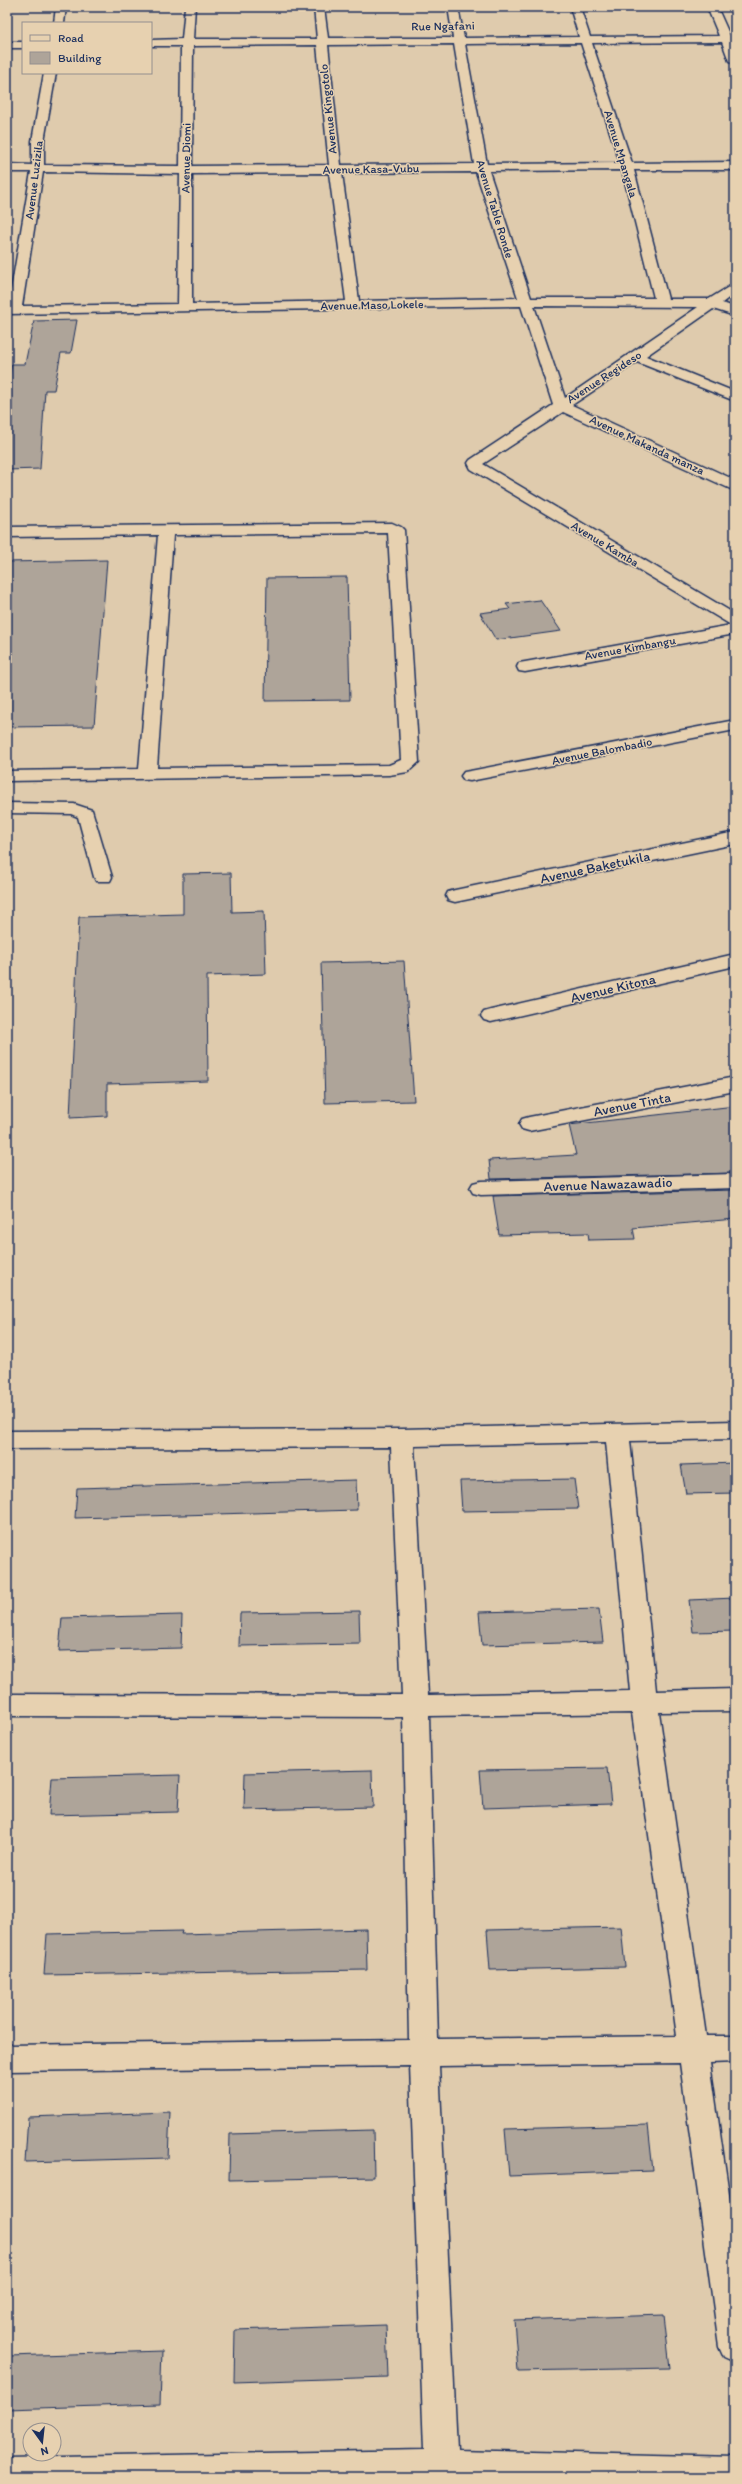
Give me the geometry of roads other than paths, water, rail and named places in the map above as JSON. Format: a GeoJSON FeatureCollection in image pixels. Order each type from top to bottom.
{"type":"FeatureCollection","features":[{"type":"Feature","properties":{"kind":"street"},"geometry":{"type":"LineString","coordinates":[[59,22],[61,7]]}},
{"type":"Feature","properties":{"kind":"street","name":"Avenue Diomi"},"geometry":{"type":"LineString","coordinates":[[185,309],[187,43],[190,7]]}},
{"type":"Feature","properties":{"kind":"street","name":"Avenue Kingotolo"},"geometry":{"type":"LineString","coordinates":[[319,7],[334,169],[353,306]]}},
{"type":"Feature","properties":{"kind":"street","name":"Avenue Table Ronde"},"geometry":{"type":"LineString","coordinates":[[453,7],[481,167],[524,301],[560,405]]}},
{"type":"Feature","properties":{"kind":"street","name":"Avenue Mpangala"},"geometry":{"type":"LineString","coordinates":[[576,7],[585,39],[627,166],[662,302]]}},
{"type":"Feature","properties":{"kind":"street"},"geometry":{"type":"LineString","coordinates":[[712,7],[730,39],[735,61]]}},
{"type":"Feature","properties":{"kind":"street","name":"Rue Ngafani"},"geometry":{"type":"LineString","coordinates":[[152,43],[459,39],[730,39]]}},
{"type":"Feature","properties":{"kind":"street"},"geometry":{"type":"LineString","coordinates":[[7,45],[22,45]]}},
{"type":"Feature","properties":{"kind":"street","name":"Avenue Luzizila"},"geometry":{"type":"LineString","coordinates":[[11,310],[38,168],[38,141],[50,74]]}},
{"type":"Feature","properties":{"kind":"street","name":"Avenue Kasa-Vubu"},"geometry":{"type":"LineString","coordinates":[[7,168],[186,170],[735,166]]}},
{"type":"Feature","properties":{"kind":"street","name":"Avenue Regideso"},"geometry":{"type":"LineString","coordinates":[[476,466],[478,459],[560,405],[636,358],[710,303],[735,287]]}},
{"type":"Feature","properties":{"kind":"street","name":"Avenue Maso Lokele"},"geometry":{"type":"LineString","coordinates":[[11,310],[185,309],[524,301],[710,303],[735,312]]}},
{"type":"Feature","properties":{"kind":"street"},"geometry":{"type":"LineString","coordinates":[[636,358],[735,397]]}},
{"type":"Feature","properties":{"kind":"street","name":"Avenue Makanda manza"},"geometry":{"type":"LineString","coordinates":[[560,405],[735,486]]}},
{"type":"Feature","properties":{"kind":"street","name":"Avenue Kamba"},"geometry":{"type":"LineString","coordinates":[[476,466],[735,621]]}},
{"type":"Feature","properties":{"kind":"street"},"geometry":{"type":"LineString","coordinates":[[7,532],[384,527],[396,530],[410,762],[402,768],[389,770],[7,776]]}},
{"type":"Feature","properties":{"kind":"street"},"geometry":{"type":"LineString","coordinates":[[148,773],[166,530]]}},
{"type":"Feature","properties":{"kind":"street","name":"Avenue Kimbangu"},"geometry":{"type":"LineString","coordinates":[[526,668],[735,629]]}},
{"type":"Feature","properties":{"kind":"street","name":"Avenue Balombadio"},"geometry":{"type":"LineString","coordinates":[[470,776],[735,725]]}},
{"type":"Feature","properties":{"kind":"street"},"geometry":{"type":"LineString","coordinates":[[7,808],[74,809],[86,814],[103,877]]}},
{"type":"Feature","properties":{"kind":"street","name":"Avenue Baketukila"},"geometry":{"type":"LineString","coordinates":[[455,896],[735,838]]}},
{"type":"Feature","properties":{"kind":"street","name":"Avenue Kitona"},"geometry":{"type":"LineString","coordinates":[[491,1016],[735,960]]}},
{"type":"Feature","properties":{"kind":"street","name":"Avenue Tinta"},"geometry":{"type":"LineString","coordinates":[[529,1124],[735,1084]]}},
{"type":"Feature","properties":{"kind":"street","name":"Avenue Nawazawadio"},"geometry":{"type":"LineString","coordinates":[[481,1188],[735,1181]]}},
{"type":"Feature","properties":{"kind":"street"},"geometry":{"type":"LineString","coordinates":[[7,1440],[402,1438],[735,1430]]}},
{"type":"Feature","properties":{"kind":"street"},"geometry":{"type":"LineString","coordinates":[[617,1433],[644,1702],[735,2346]]}},
{"type":"Feature","properties":{"kind":"street"},"geometry":{"type":"LineString","coordinates":[[402,1438],[416,1706],[424,2051],[442,2472]]}},
{"type":"Feature","properties":{"kind":"street"},"geometry":{"type":"LineString","coordinates":[[7,1705],[416,1706],[735,1700]]}},
{"type":"Feature","properties":{"kind":"street"},"geometry":{"type":"LineString","coordinates":[[7,2058],[424,2051],[735,2049]]}},
{"type":"Feature","properties":{"kind":"street"},"geometry":{"type":"LineString","coordinates":[[7,2475],[442,2472],[735,2474]]}}]}
